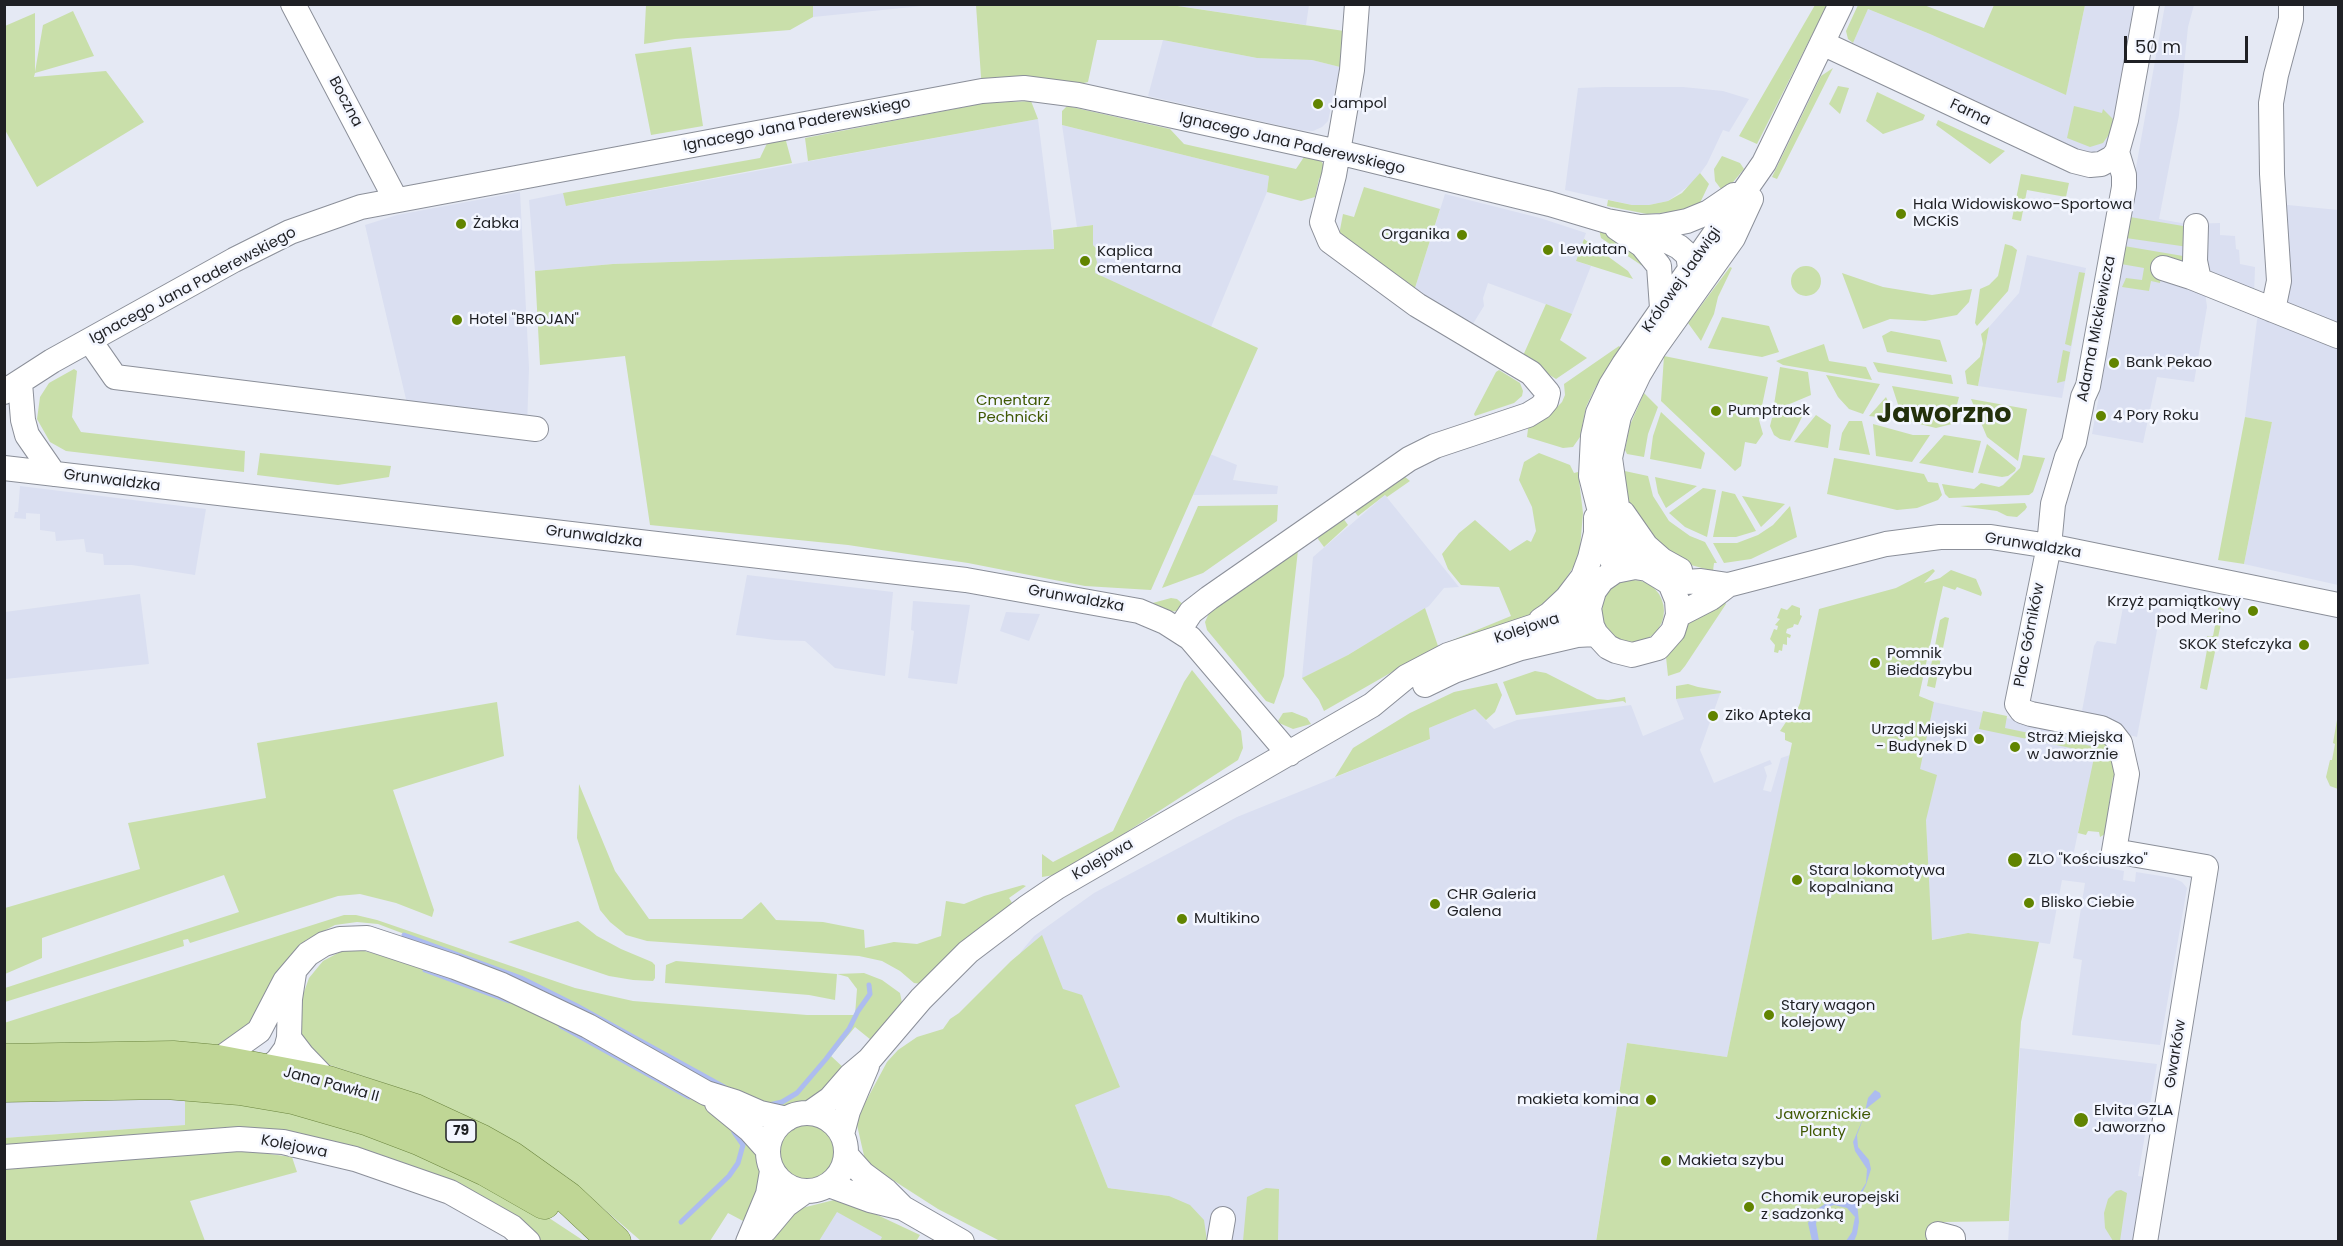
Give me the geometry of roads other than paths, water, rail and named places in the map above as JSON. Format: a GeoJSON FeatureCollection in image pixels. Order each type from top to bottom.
{"type":"FeatureCollection","features":[{"type":"Feature","properties":{"kind":"main road","name":"Jana Pawła II"},"geometry":{"type":"LineString","coordinates":[[4,1060],[143,1057],[217,1061],[269,1069],[328,1082],[415,1110],[496,1149],[568,1197],[615,1242]]}},
{"type":"Feature","properties":{"kind":"main road","name":"Jana Pawła II"},"geometry":{"type":"LineString","coordinates":[[4,1086],[129,1082],[186,1084],[240,1089],[293,1098],[369,1120],[419,1139],[520,1189],[608,1242]]}},
{"type":"Feature","properties":{"kind":"street","name":"Boczna"},"geometry":{"type":"LineString","coordinates":[[293,4],[396,200]]}},
{"type":"Feature","properties":{"kind":"street"},"geometry":{"type":"LineString","coordinates":[[1179,630],[1191,612],[1209,598],[1409,459],[1435,447],[1528,415],[1541,407],[1548,393],[1531,373],[1417,305],[1330,241],[1322,222],[1353,70],[1357,4]]}},
{"type":"Feature","properties":{"kind":"street","name":"Królowej Jadwigi"},"geometry":{"type":"LineString","coordinates":[[1606,501],[1610,458],[1619,416],[1649,357],[1748,185],[1764,163],[1841,4]]}},
{"type":"Feature","properties":{"kind":"street","name":"Adama Mickiewicza"},"geometry":{"type":"LineString","coordinates":[[2049,546],[2053,504],[2067,457],[2074,442],[2083,397],[2088,386],[2122,197],[2124,175],[2117,152],[2126,120],[2147,4]]}},
{"type":"Feature","properties":{"kind":"street"},"geometry":{"type":"LineString","coordinates":[[2273,310],[2279,281],[2272,174],[2271,103],[2291,19],[2291,4]]}},
{"type":"Feature","properties":{"kind":"street","name":"Farna"},"geometry":{"type":"LineString","coordinates":[[1822,43],[2074,161],[2090,165],[2101,164],[2117,152]]}},
{"type":"Feature","properties":{"kind":"street","name":"Ignacego Jana Paderewskiego"},"geometry":{"type":"LineString","coordinates":[[4,414],[12,388],[35,371],[234,260],[290,232],[362,207],[975,91],[1024,88],[1078,95],[1338,152],[1550,204],[1607,221],[1640,227],[1675,224],[1709,212],[1748,185]]}},
{"type":"Feature","properties":{"kind":"street"},"geometry":{"type":"LineString","coordinates":[[1662,308],[1659,266],[1678,271],[1698,272],[1733,238],[1764,163]]}},
{"type":"Feature","properties":{"kind":"street","name":"Ignacego Jana Paderewskiego"},"geometry":{"type":"LineString","coordinates":[[1607,221],[1642,245],[1659,266]]}},
{"type":"Feature","properties":{"kind":"street"},"geometry":{"type":"LineString","coordinates":[[2196,226],[2195,261],[2199,280]]}},
{"type":"Feature","properties":{"kind":"street","name":"Ignacego Jana Paderewskiego"},"geometry":{"type":"LineString","coordinates":[[1640,227],[1679,247],[1688,255],[1698,272]]}},
{"type":"Feature","properties":{"kind":"street"},"geometry":{"type":"LineString","coordinates":[[2163,268],[2199,280],[2338,336]]}},
{"type":"Feature","properties":{"kind":"street","name":"Królowej Jadwigi"},"geometry":{"type":"LineString","coordinates":[[1625,569],[1622,534],[1591,476],[1593,436],[1598,413],[1615,378],[1662,308],[1698,272]]}},
{"type":"Feature","properties":{"kind":"street"},"geometry":{"type":"LineString","coordinates":[[90,341],[115,377],[536,429]]}},
{"type":"Feature","properties":{"kind":"street"},"geometry":{"type":"LineString","coordinates":[[12,388],[27,435],[54,474]]}},
{"type":"Feature","properties":{"kind":"street","name":"Grunwaldzka"},"geometry":{"type":"LineString","coordinates":[[4,468],[966,580],[1139,610],[1166,622],[1190,638],[1289,754]]}},
{"type":"Feature","properties":{"kind":"street"},"geometry":{"type":"LineString","coordinates":[[1606,501],[1646,546],[1662,560],[1701,581]]}},
{"type":"Feature","properties":{"kind":"street"},"geometry":{"type":"LineString","coordinates":[[1527,629],[1550,614],[1583,577],[1606,501]]}},
{"type":"Feature","properties":{"kind":"street","name":"Grunwaldzka"},"geometry":{"type":"LineString","coordinates":[[1678,615],[1711,598],[1728,585],[1867,548],[1912,540],[1990,537],[2049,546],[2338,605]]}},
{"type":"Feature","properties":{"kind":"street","name":"Plac Górników"},"geometry":{"type":"LineString","coordinates":[[2049,546],[2017,704],[2022,711],[2101,728],[2113,734],[2120,743],[2127,774],[2114,851],[2206,867]]}},
{"type":"Feature","properties":{"kind":"street"},"geometry":{"type":"LineString","coordinates":[[1625,569],[1647,569],[1670,583],[1677,600],[1678,615],[1668,638],[1658,648],[1632,655],[1608,647],[1596,634],[1589,608],[1594,591],[1602,580],[1625,569]]}},
{"type":"Feature","properties":{"kind":"street","name":"Grunwaldzka"},"geometry":{"type":"LineString","coordinates":[[1670,583],[1701,581],[1728,585]]}},
{"type":"Feature","properties":{"kind":"street","name":"Kolejowa"},"geometry":{"type":"LineString","coordinates":[[810,1113],[830,1099],[850,1076],[869,1060],[921,999],[968,952],[1057,887],[1372,705],[1406,677],[1448,655],[1589,608]]}},
{"type":"Feature","properties":{"kind":"street","name":"Kolejowa"},"geometry":{"type":"LineString","coordinates":[[1372,705],[1510,651],[1576,635],[1596,634]]}},
{"type":"Feature","properties":{"kind":"street","name":"Gwarków"},"geometry":{"type":"LineString","coordinates":[[2145,1242],[2206,867]]}},
{"type":"Feature","properties":{"kind":"street"},"geometry":{"type":"LineString","coordinates":[[217,1061],[259,1031],[276,995],[308,954],[333,941],[357,937],[376,940],[455,967],[543,1004],[608,1036],[706,1093],[760,1113],[787,1119]]}},
{"type":"Feature","properties":{"kind":"street"},"geometry":{"type":"LineString","coordinates":[[240,1089],[269,1069],[282,1055],[289,1038],[290,999],[295,969]]}},
{"type":"Feature","properties":{"kind":"street"},"geometry":{"type":"LineString","coordinates":[[259,1031],[263,1057],[269,1069],[293,1098]]}},
{"type":"Feature","properties":{"kind":"street"},"geometry":{"type":"LineString","coordinates":[[289,1038],[328,1082]]}},
{"type":"Feature","properties":{"kind":"street","name":"Kolejowa"},"geometry":{"type":"LineString","coordinates":[[844,1144],[848,1111],[869,1060]]}},
{"type":"Feature","properties":{"kind":"street"},"geometry":{"type":"LineString","coordinates":[[706,1093],[750,1130],[770,1160],[780,1181],[791,1188],[804,1191],[817,1190],[829,1185],[839,1176],[845,1164],[844,1144]]}},
{"type":"Feature","properties":{"kind":"street"},"geometry":{"type":"LineString","coordinates":[[749,1242],[768,1194],[773,1132],[792,1116],[810,1113],[829,1119],[863,1174],[886,1191],[903,1208],[962,1242]]}},
{"type":"Feature","properties":{"kind":"street","name":"Kolejowa"},"geometry":{"type":"LineString","coordinates":[[4,1157],[239,1139],[283,1142],[355,1159],[450,1192],[512,1227],[528,1242]]}},
{"type":"Feature","properties":{"kind":"street"},"geometry":{"type":"LineString","coordinates":[[829,1185],[870,1200],[903,1208]]}},
{"type":"Feature","properties":{"kind":"street"},"geometry":{"type":"LineString","coordinates":[[749,1242],[765,1230],[786,1205],[804,1191]]}},
{"type":"Feature","properties":{"kind":"water"},"geometry":{"type":"Polygon","coordinates":[[[1875,1090],[1880,1093],[1881,1097],[1867,1108],[1857,1135],[1858,1147],[1869,1160],[1871,1169],[1866,1185],[1857,1203],[1859,1222],[1857,1234],[1854,1241],[1846,1241],[1852,1232],[1855,1217],[1847,1208],[1834,1205],[1825,1208],[1818,1215],[1816,1224],[1819,1241],[1812,1241],[1808,1223],[1814,1211],[1828,1202],[1854,1202],[1866,1183],[1867,1169],[1855,1151],[1853,1142],[1864,1116],[1868,1098],[1875,1090]]]}},
{"type":"Feature","properties":{"kind":"waterway"},"geometry":{"type":"LineString","coordinates":[[404,935],[521,978],[577,1006],[724,1087]]}},
{"type":"Feature","properties":{"kind":"waterway"},"geometry":{"type":"LineString","coordinates":[[425,970],[509,1001]]}},
{"type":"Feature","properties":{"kind":"waterway"},"geometry":{"type":"LineString","coordinates":[[769,1105],[782,1102],[797,1093],[826,1059],[849,1029],[870,994],[869,985]]}},
{"type":"Feature","properties":{"kind":"waterway"},"geometry":{"type":"LineString","coordinates":[[561,1026],[689,1097]]}},
{"type":"Feature","properties":{"kind":"waterway"},"geometry":{"type":"LineString","coordinates":[[681,1222],[729,1176],[738,1163],[743,1145],[734,1132]]}},
{"type":"Feature","properties":{"kind":"place","name":"Jampol"},"geometry":{"type":"Point","coordinates":[1318,104]}},
{"type":"Feature","properties":{"kind":"place","name":"Hala Widowiskowo-Sportowa MCKiS"},"geometry":{"type":"Point","coordinates":[1901,214]}},
{"type":"Feature","properties":{"kind":"place","name":"Żabka"},"geometry":{"type":"Point","coordinates":[461,224]}},
{"type":"Feature","properties":{"kind":"place","name":"Organika"},"geometry":{"type":"Point","coordinates":[1462,235]}},
{"type":"Feature","properties":{"kind":"place","name":"Lewiatan"},"geometry":{"type":"Point","coordinates":[1548,250]}},
{"type":"Feature","properties":{"kind":"place","name":"Kaplica cmentarna"},"geometry":{"type":"Point","coordinates":[1085,261]}},
{"type":"Feature","properties":{"kind":"place","name":"Hotel \"BROJAN\""},"geometry":{"type":"Point","coordinates":[457,320]}},
{"type":"Feature","properties":{"kind":"place","name":"Bank Pekao"},"geometry":{"type":"Point","coordinates":[2114,363]}},
{"type":"Feature","properties":{"kind":"place","name":"Pumptrack"},"geometry":{"type":"Point","coordinates":[1716,411]}},
{"type":"Feature","properties":{"kind":"place","name":"4 Pory Roku"},"geometry":{"type":"Point","coordinates":[2101,416]}},
{"type":"Feature","properties":{"kind":"place","name":"Krzyż pamiątkowy pod Merino"},"geometry":{"type":"Point","coordinates":[2253,611]}},
{"type":"Feature","properties":{"kind":"place","name":"SKOK Stefczyka"},"geometry":{"type":"Point","coordinates":[2304,645]}},
{"type":"Feature","properties":{"kind":"place","name":"Pomnik Biedaszybu"},"geometry":{"type":"Point","coordinates":[1875,663]}},
{"type":"Feature","properties":{"kind":"place","name":"Ziko Apteka"},"geometry":{"type":"Point","coordinates":[1713,716]}},
{"type":"Feature","properties":{"kind":"place","name":"Urząd Miejski - Budynek D"},"geometry":{"type":"Point","coordinates":[1979,739]}},
{"type":"Feature","properties":{"kind":"place","name":"Straż Miejska w Jaworznie"},"geometry":{"type":"Point","coordinates":[2015,747]}},
{"type":"Feature","properties":{"kind":"place","name":"ZLO \"Kościuszko\""},"geometry":{"type":"Point","coordinates":[2015,860]}},
{"type":"Feature","properties":{"kind":"place","name":"Stara lokomotywa kopalniana"},"geometry":{"type":"Point","coordinates":[1797,880]}},
{"type":"Feature","properties":{"kind":"place","name":"Blisko Ciebie"},"geometry":{"type":"Point","coordinates":[2029,903]}},
{"type":"Feature","properties":{"kind":"place","name":"CHR Galeria Galena"},"geometry":{"type":"Point","coordinates":[1435,904]}},
{"type":"Feature","properties":{"kind":"place","name":"Multikino"},"geometry":{"type":"Point","coordinates":[1182,919]}},
{"type":"Feature","properties":{"kind":"place","name":"Stary wagon kolejowy"},"geometry":{"type":"Point","coordinates":[1769,1015]}},
{"type":"Feature","properties":{"kind":"place","name":"makieta komina"},"geometry":{"type":"Point","coordinates":[1651,1100]}},
{"type":"Feature","properties":{"kind":"place","name":"Elvita GZLA Jaworzno"},"geometry":{"type":"Point","coordinates":[2081,1120]}},
{"type":"Feature","properties":{"kind":"place","name":"Makieta szybu"},"geometry":{"type":"Point","coordinates":[1666,1161]}},
{"type":"Feature","properties":{"kind":"place","name":"Chomik europejski z sadzonką"},"geometry":{"type":"Point","coordinates":[1749,1207]}},
{"type":"Feature","properties":{"kind":"district","name":"Jaworzno"},"geometry":{"type":"Point","coordinates":[1944,415]}},
{"type":"Feature","properties":{"kind":"park label","name":"Cmentarz Pechnicki"},"geometry":{"type":"Point","coordinates":[1013,410]}},
{"type":"Feature","properties":{"kind":"park label","name":"Jaworznickie Planty"},"geometry":{"type":"Point","coordinates":[1823,1124]}}]}
